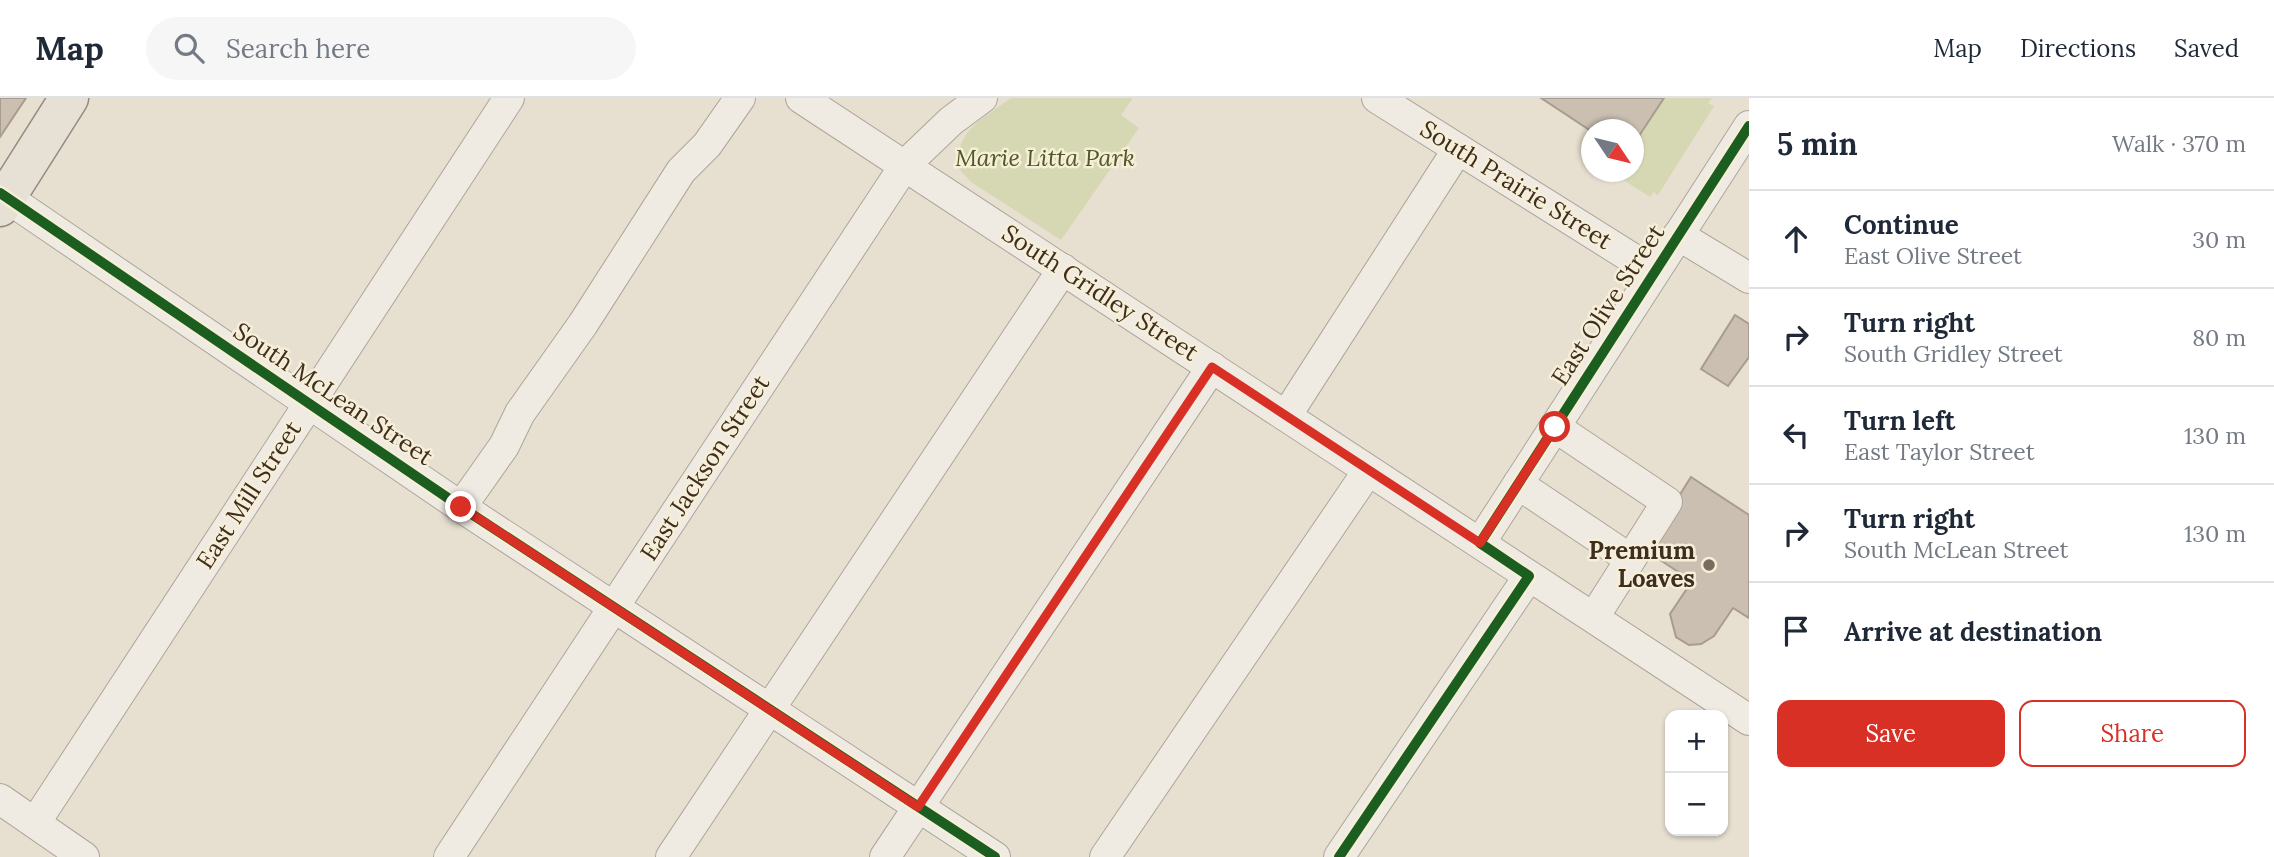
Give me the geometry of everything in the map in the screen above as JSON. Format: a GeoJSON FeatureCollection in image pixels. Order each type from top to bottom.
{"type":"FeatureCollection","features":[{"type":"Feature","properties":{"kind":"main road"},"geometry":{"type":"LineString","coordinates":[[2,199],[69,98]]}},
{"type":"Feature","properties":{"kind":"street","name":"East Mill Street"},"geometry":{"type":"LineString","coordinates":[[35,823],[509,98]]}},
{"type":"Feature","properties":{"kind":"street"},"geometry":{"type":"LineString","coordinates":[[461,507],[480,484],[504,446],[520,413],[583,324],[681,171],[707,145],[740,98]]}},
{"type":"Feature","properties":{"kind":"street","name":"South Gridley Street"},"geometry":{"type":"LineString","coordinates":[[801,98],[1749,720]]}},
{"type":"Feature","properties":{"kind":"street","name":"East Jackson Street"},"geometry":{"type":"LineString","coordinates":[[449,857],[905,165],[951,121],[982,98]]}},
{"type":"Feature","properties":{"kind":"street","name":"South Prairie Street"},"geometry":{"type":"LineString","coordinates":[[1377,98],[1654,272]]}},
{"type":"Feature","properties":{"kind":"street","name":"East Olive Street"},"geometry":{"type":"LineString","coordinates":[[1480,543],[1749,126]]}},
{"type":"Feature","properties":{"kind":"street"},"geometry":{"type":"LineString","coordinates":[[1286,416],[1458,149]]}},
{"type":"Feature","properties":{"kind":"street","name":"South McLean Street"},"geometry":{"type":"LineString","coordinates":[[2,199],[461,507],[995,857]]}},
{"type":"Feature","properties":{"kind":"street"},"geometry":{"type":"LineString","coordinates":[[1678,235],[1749,278]]}},
{"type":"Feature","properties":{"kind":"street"},"geometry":{"type":"LineString","coordinates":[[671,857],[1063,269]]}},
{"type":"Feature","properties":{"kind":"street"},"geometry":{"type":"LineString","coordinates":[[885,857],[1212,367]]}},
{"type":"Feature","properties":{"kind":"street"},"geometry":{"type":"LineString","coordinates":[[1555,427],[1667,502],[1594,617]]}},
{"type":"Feature","properties":{"kind":"street"},"geometry":{"type":"LineString","coordinates":[[1105,857],[1368,471]]}},
{"type":"Feature","properties":{"kind":"street"},"geometry":{"type":"LineString","coordinates":[[1518,484],[1630,559]]}},
{"type":"Feature","properties":{"kind":"street"},"geometry":{"type":"LineString","coordinates":[[1339,857],[1529,576]]}},
{"type":"Feature","properties":{"kind":"street"},"geometry":{"type":"LineString","coordinates":[[0,799],[84,857]]}},
{"type":"Feature","properties":{"kind":"green space","name":"Marie Litta Park"},"geometry":{"type":"Polygon","coordinates":[[[1011,98],[1133,98],[1121,115],[1139,128],[1061,240],[971,182],[958,168],[958,155],[966,134],[1011,98]]]}},
{"type":"Feature","properties":{"kind":"green space"},"geometry":{"type":"Polygon","coordinates":[[[1664,98],[1712,98],[1708,103],[1714,106],[1658,195],[1654,192],[1650,197],[1627,182],[1644,182],[1644,129],[1664,98]]]}},
{"type":"Feature","properties":{"kind":"building"},"geometry":{"type":"Polygon","coordinates":[[[0,98],[26,98],[0,137],[0,98]]]}},
{"type":"Feature","properties":{"kind":"building"},"geometry":{"type":"Polygon","coordinates":[[[1541,98],[1664,98],[1644,128],[1644,119],[1581,119],[1581,124],[1541,98]]]}},
{"type":"Feature","properties":{"kind":"building"},"geometry":{"type":"Polygon","coordinates":[[[1735,315],[1749,324],[1749,357],[1728,386],[1701,369],[1735,315]]]}},
{"type":"Feature","properties":{"kind":"building","name":"Premium Loaves"},"geometry":{"type":"Polygon","coordinates":[[[1691,477],[1749,515],[1749,618],[1733,608],[1714,636],[1701,644],[1689,645],[1676,637],[1670,614],[1692,581],[1645,550],[1691,477]]]}},
{"type":"Feature","properties":{"kind":"cycle path"},"geometry":{"type":"LineString","coordinates":[[1339,857],[1529,576],[1480,543],[1749,126]]}},
{"type":"Feature","properties":{"kind":"cycle path"},"geometry":{"type":"LineString","coordinates":[[0,193],[461,507],[995,857]]}},
{"type":"Feature","properties":{"kind":"place","name":"Premium Loaves"},"geometry":{"type":"Point","coordinates":[1709,565]}},
{"type":"Feature","properties":{"kind":"route"},"geometry":{"type":"LineString","coordinates":[[461,507],[918,807],[1212,367],[1480,543],[1555,427]]}}]}
